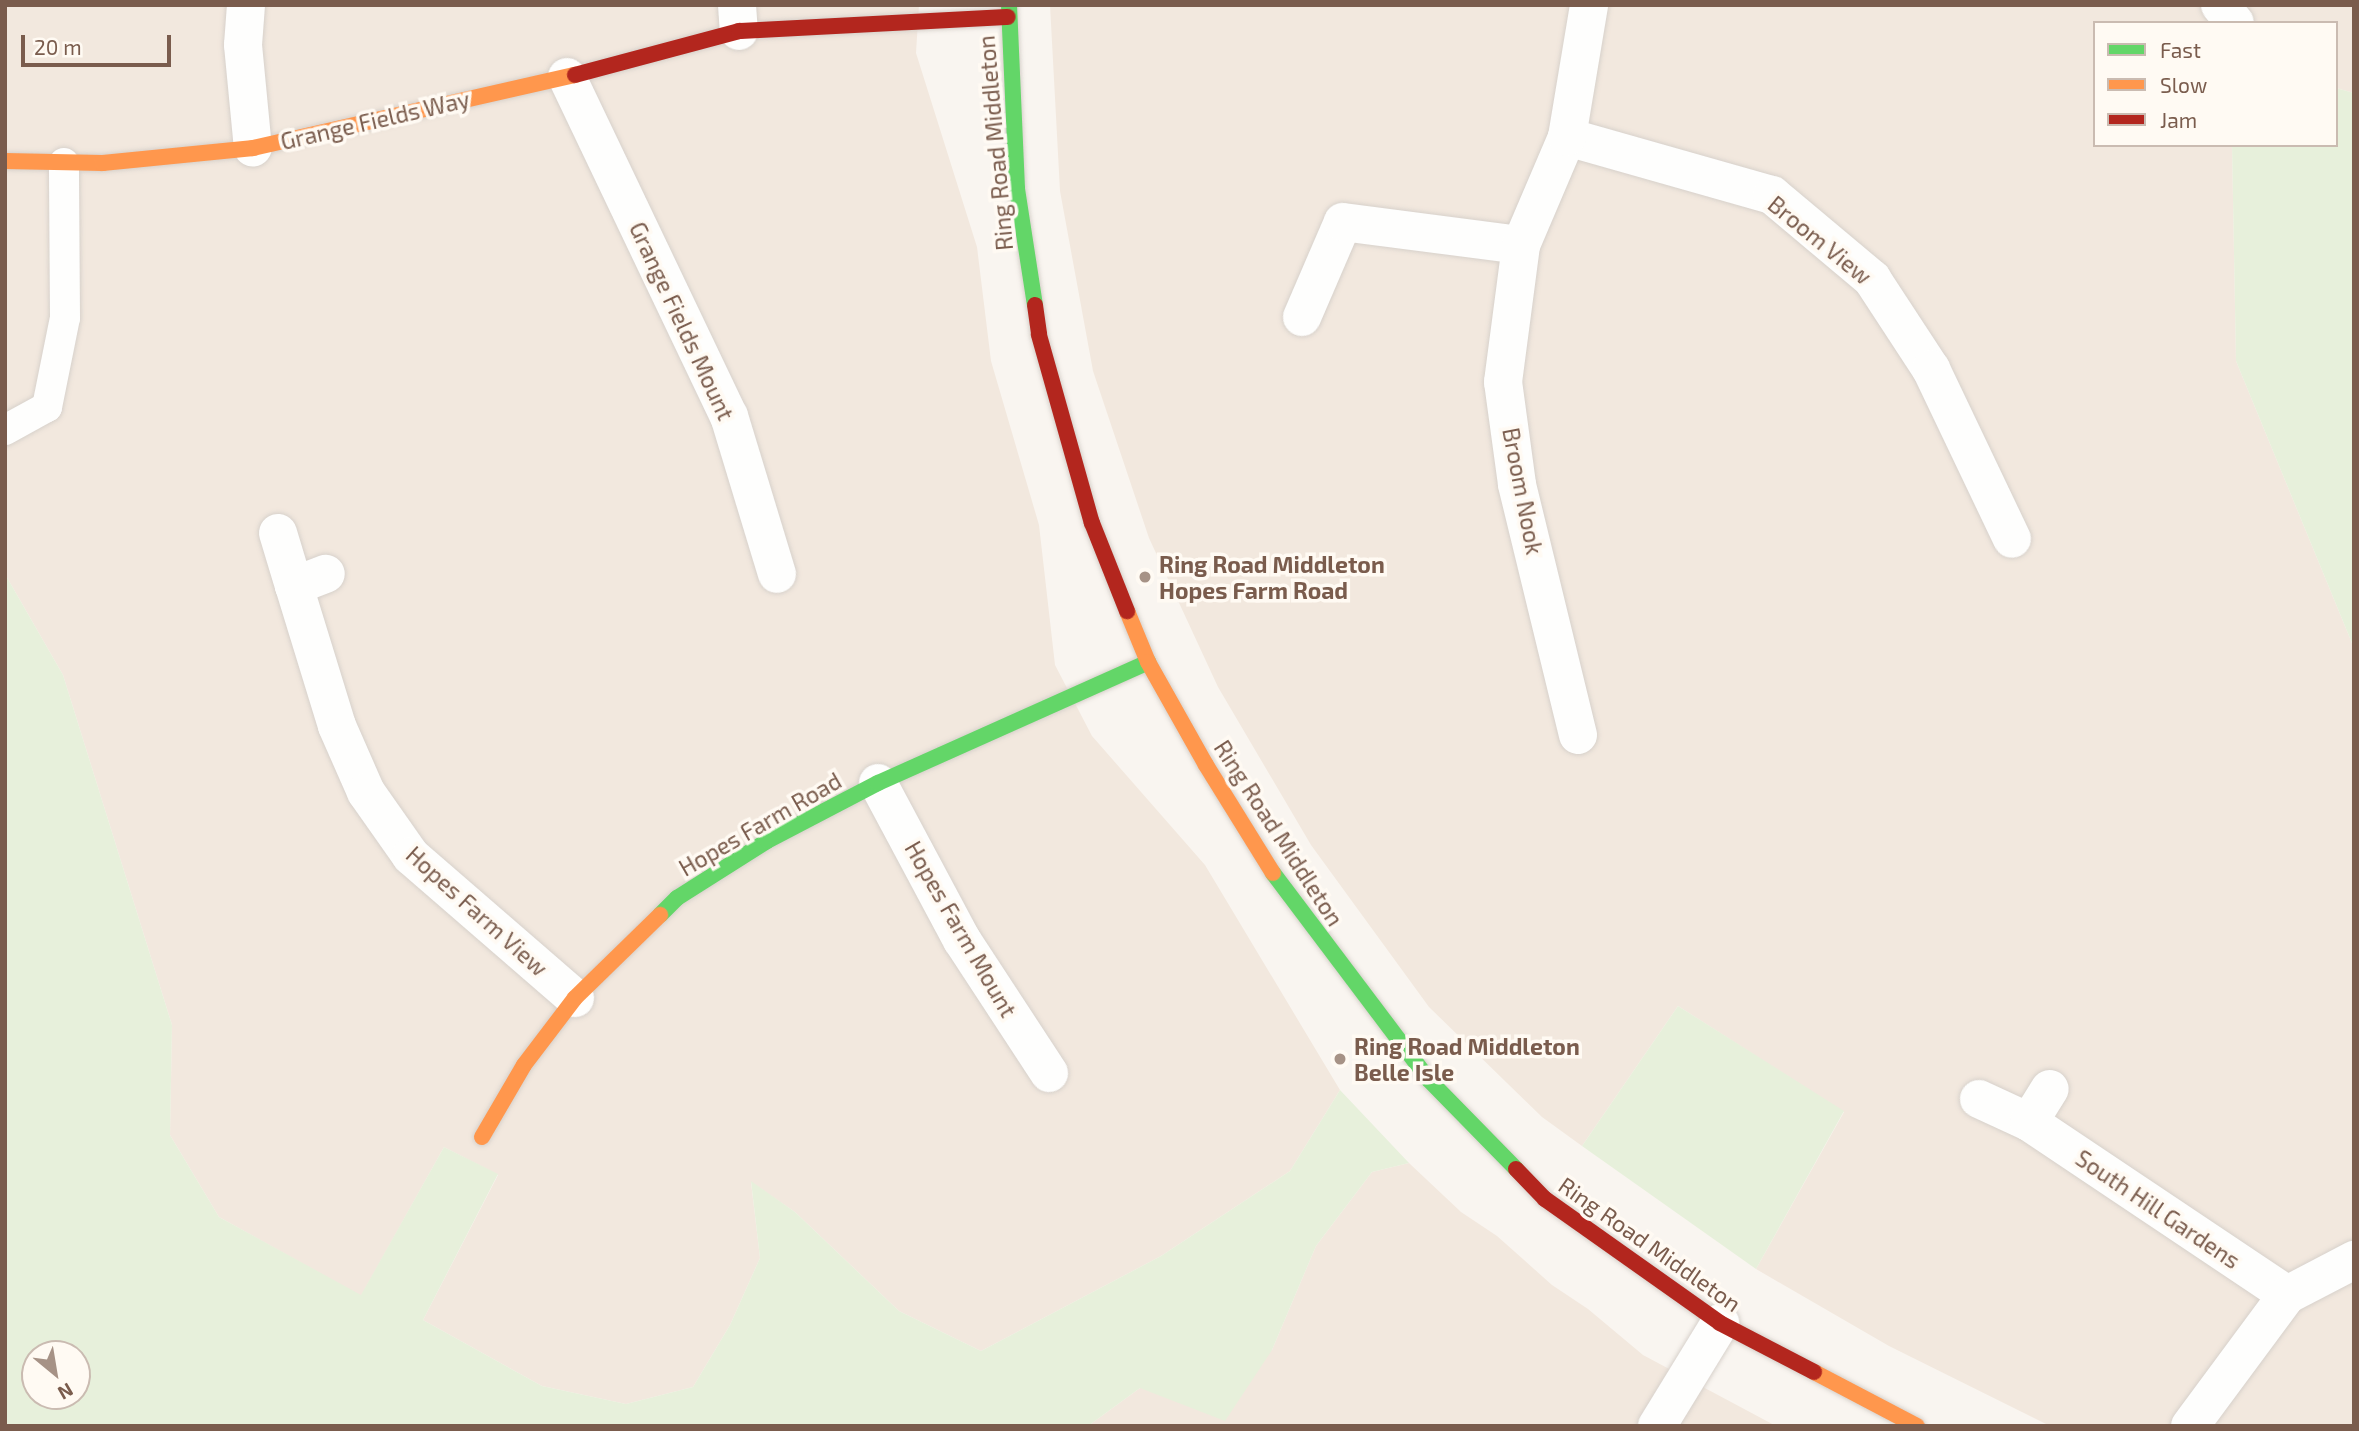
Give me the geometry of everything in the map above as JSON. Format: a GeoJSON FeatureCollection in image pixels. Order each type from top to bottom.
{"type":"FeatureCollection","features":[{"type":"Feature","properties":{"kind":"street"},"geometry":{"type":"LineString","coordinates":[[246,5],[243,44],[253,148]]}},
{"type":"Feature","properties":{"kind":"street","name":"Broom Nook"},"geometry":{"type":"LineString","coordinates":[[1578,735],[1517,484],[1503,382],[1521,245],[1567,137],[1589,5]]}},
{"type":"Feature","properties":{"kind":"street"},"geometry":{"type":"LineString","coordinates":[[2220,5],[2233,21]]}},
{"type":"Feature","properties":{"kind":"street","name":"Grange Fields Way"},"geometry":{"type":"LineString","coordinates":[[5,161],[103,163],[253,148],[566,77],[738,18],[1008,11]]}},
{"type":"Feature","properties":{"kind":"street","name":"Ring Road Middleton"},"geometry":{"type":"LineString","coordinates":[[1008,11],[1017,189],[1039,335],[1092,523],[1148,662],[1206,765],[1278,881],[1428,1079],[1545,1199],[1720,1323],[1917,1426]]}},
{"type":"Feature","properties":{"kind":"street","name":"Grange Fields Mount"},"geometry":{"type":"LineString","coordinates":[[566,77],[729,416],[777,573]]}},
{"type":"Feature","properties":{"kind":"street","name":"Broom View"},"geometry":{"type":"LineString","coordinates":[[1567,137],[1772,195],[1872,279],[1931,369],[2012,539]]}},
{"type":"Feature","properties":{"kind":"street"},"geometry":{"type":"LineString","coordinates":[[1303,317],[1343,222],[1521,245]]}},
{"type":"Feature","properties":{"kind":"street","name":"Hopes Farm View"},"geometry":{"type":"LineString","coordinates":[[278,533],[310,580],[337,726],[366,792],[411,856],[575,998]]}},
{"type":"Feature","properties":{"kind":"street","name":"Hopes Farm Road"},"geometry":{"type":"LineString","coordinates":[[482,1137],[524,1065],[575,998],[677,898],[767,841],[878,783],[1148,662]]}},
{"type":"Feature","properties":{"kind":"street","name":"Hopes Farm Mount"},"geometry":{"type":"LineString","coordinates":[[878,783],[962,940],[1049,1073]]}},
{"type":"Feature","properties":{"kind":"street"},"geometry":{"type":"LineString","coordinates":[[2029,1122],[2050,1089]]}},
{"type":"Feature","properties":{"kind":"street","name":"South Hill Gardens"},"geometry":{"type":"LineString","coordinates":[[1979,1100],[2029,1122],[2287,1295]]}},
{"type":"Feature","properties":{"kind":"street"},"geometry":{"type":"LineString","coordinates":[[2190,1426],[2287,1295],[2354,1260]]}},
{"type":"Feature","properties":{"kind":"street"},"geometry":{"type":"LineString","coordinates":[[1657,1426],[1720,1323]]}},
{"type":"Feature","properties":{"kind":"lane"},"geometry":{"type":"LineString","coordinates":[[5,430],[47,407],[65,318],[64,163]]}},
{"type":"Feature","properties":{"kind":"shaded area"},"geometry":{"type":"Polygon","coordinates":[[[5,5],[919,5],[916,53],[977,247],[991,361],[1039,525],[1055,665],[1092,736],[1205,865],[1340,1090],[1290,1171],[1161,1256],[981,1351],[899,1311],[795,1212],[751,1182],[760,1258],[730,1325],[693,1387],[626,1404],[542,1386],[423,1320],[498,1175],[444,1147],[361,1296],[219,1217],[170,1135],[172,1025],[63,675],[5,574],[5,5]]]}},
{"type":"Feature","properties":{"kind":"shaded area"},"geometry":{"type":"Polygon","coordinates":[[[1050,5],[2354,5],[2354,93],[2338,89],[2338,21],[2093,21],[2093,147],[2232,147],[2236,361],[2354,648],[2354,1426],[2050,1426],[1889,1346],[1756,1269],[1844,1112],[1678,1006],[1582,1146],[1542,1117],[1429,1007],[1311,845],[1218,687],[1149,538],[1093,371],[1060,191],[1050,5]]]}},
{"type":"Feature","properties":{"kind":"shaded area"},"geometry":{"type":"Polygon","coordinates":[[[1409,1163],[1461,1212],[1497,1236],[1552,1285],[1588,1309],[1643,1355],[1776,1426],[1088,1426],[1140,1388],[1272,1350],[1316,1246],[1372,1172],[1409,1163]]]}},
{"type":"Feature","properties":{"kind":"green space"},"geometry":{"type":"Polygon","coordinates":[[[2338,89],[2354,93],[2354,648],[2236,361],[2232,147],[2338,147],[2338,89]]]}},
{"type":"Feature","properties":{"kind":"green space"},"geometry":{"type":"Polygon","coordinates":[[[5,574],[63,675],[172,1025],[170,1135],[219,1217],[361,1295],[444,1147],[498,1174],[423,1320],[542,1386],[626,1404],[693,1387],[730,1325],[760,1258],[751,1181],[795,1212],[899,1311],[981,1351],[1161,1256],[1290,1171],[1340,1090],[1409,1163],[1372,1172],[1316,1246],[1272,1350],[1225,1421],[1140,1388],[1088,1426],[5,1426],[5,574]]]}},
{"type":"Feature","properties":{"kind":"green space"},"geometry":{"type":"Polygon","coordinates":[[[1678,1006],[1844,1111],[1756,1269],[1582,1146],[1678,1006]]]}},
{"type":"Feature","properties":{"kind":"traffic: fast"},"geometry":{"type":"LineString","coordinates":[[1009,5],[1017,189],[1035,305]]}},
{"type":"Feature","properties":{"kind":"traffic: fast"},"geometry":{"type":"LineString","coordinates":[[660,915],[677,898],[767,841],[878,783],[1148,662]]}},
{"type":"Feature","properties":{"kind":"traffic: fast"},"geometry":{"type":"LineString","coordinates":[[1273,873],[1428,1079],[1516,1169]]}},
{"type":"Feature","properties":{"kind":"traffic: slow"},"geometry":{"type":"LineString","coordinates":[[5,161],[103,163],[253,148],[575,75]]}},
{"type":"Feature","properties":{"kind":"traffic: slow"},"geometry":{"type":"LineString","coordinates":[[1127,611],[1148,662],[1206,765],[1273,873]]}},
{"type":"Feature","properties":{"kind":"traffic: slow"},"geometry":{"type":"LineString","coordinates":[[482,1137],[524,1065],[575,998],[660,915]]}},
{"type":"Feature","properties":{"kind":"traffic: slow"},"geometry":{"type":"LineString","coordinates":[[1814,1372],[1917,1426]]}},
{"type":"Feature","properties":{"kind":"traffic: jam"},"geometry":{"type":"LineString","coordinates":[[575,75],[739,31],[1008,17]]}},
{"type":"Feature","properties":{"kind":"traffic: jam"},"geometry":{"type":"LineString","coordinates":[[1035,305],[1039,335],[1092,523],[1127,611]]}},
{"type":"Feature","properties":{"kind":"traffic: jam"},"geometry":{"type":"LineString","coordinates":[[1516,1169],[1545,1199],[1720,1323],[1814,1372]]}},
{"type":"Feature","properties":{"kind":"place","name":"Ring Road Middleton Hopes Farm Road"},"geometry":{"type":"Point","coordinates":[1145,577]}},
{"type":"Feature","properties":{"kind":"place","name":"Ring Road Middleton Belle Isle"},"geometry":{"type":"Point","coordinates":[1340,1059]}}]}
